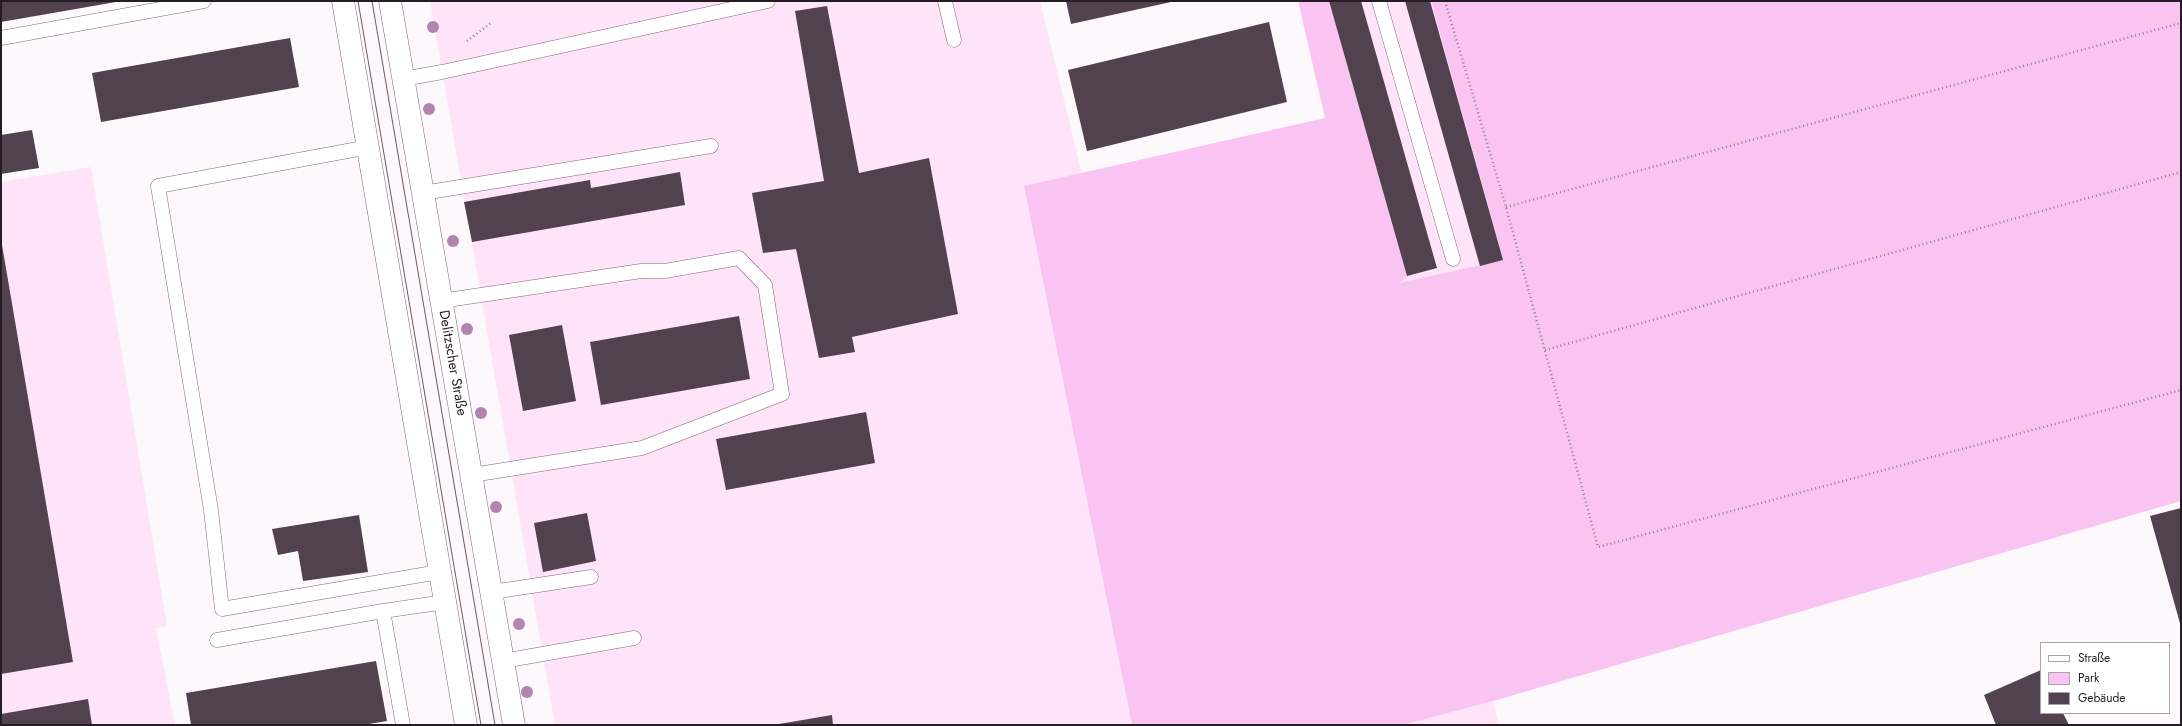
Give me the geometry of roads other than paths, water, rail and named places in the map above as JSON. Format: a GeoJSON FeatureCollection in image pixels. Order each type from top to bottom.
{"type":"FeatureCollection","features":[{"type":"Feature","properties":{"kind":"main road"},"geometry":{"type":"LineString","coordinates":[[343,1],[466,725]]}},
{"type":"Feature","properties":{"kind":"main road","name":"Delitzscher Straße"},"geometry":{"type":"LineString","coordinates":[[390,1],[514,725]]}},
{"type":"Feature","properties":{"kind":"lane"},"geometry":{"type":"LineString","coordinates":[[1,38],[204,1]]}},
{"type":"Feature","properties":{"kind":"lane"},"geometry":{"type":"LineString","coordinates":[[403,79],[442,72],[768,1]]}},
{"type":"Feature","properties":{"kind":"lane"},"geometry":{"type":"LineString","coordinates":[[945,1],[954,40]]}},
{"type":"Feature","properties":{"kind":"lane"},"geometry":{"type":"LineString","coordinates":[[1379,1],[1453,259]]}},
{"type":"Feature","properties":{"kind":"lane"},"geometry":{"type":"LineString","coordinates":[[423,194],[711,146]]}},
{"type":"Feature","properties":{"kind":"lane"},"geometry":{"type":"LineString","coordinates":[[369,147],[158,186],[211,510],[222,609],[439,572]]}},
{"type":"Feature","properties":{"kind":"lane"},"geometry":{"type":"LineString","coordinates":[[441,302],[641,271],[665,271],[739,258],[765,285],[782,394],[642,448],[472,475]]}},
{"type":"Feature","properties":{"kind":"lane"},"geometry":{"type":"LineString","coordinates":[[492,592],[591,577]]}},
{"type":"Feature","properties":{"kind":"lane"},"geometry":{"type":"LineString","coordinates":[[217,640],[383,611],[445,602]]}},
{"type":"Feature","properties":{"kind":"lane"},"geometry":{"type":"LineString","coordinates":[[383,611],[403,725]]}},
{"type":"Feature","properties":{"kind":"lane"},"geometry":{"type":"LineString","coordinates":[[503,661],[634,638]]}},
{"type":"Feature","properties":{"kind":"tram line"},"geometry":{"type":"LineString","coordinates":[[358,1],[481,725]]}},
{"type":"Feature","properties":{"kind":"tram line"},"geometry":{"type":"LineString","coordinates":[[372,1],[495,725]]}}]}
